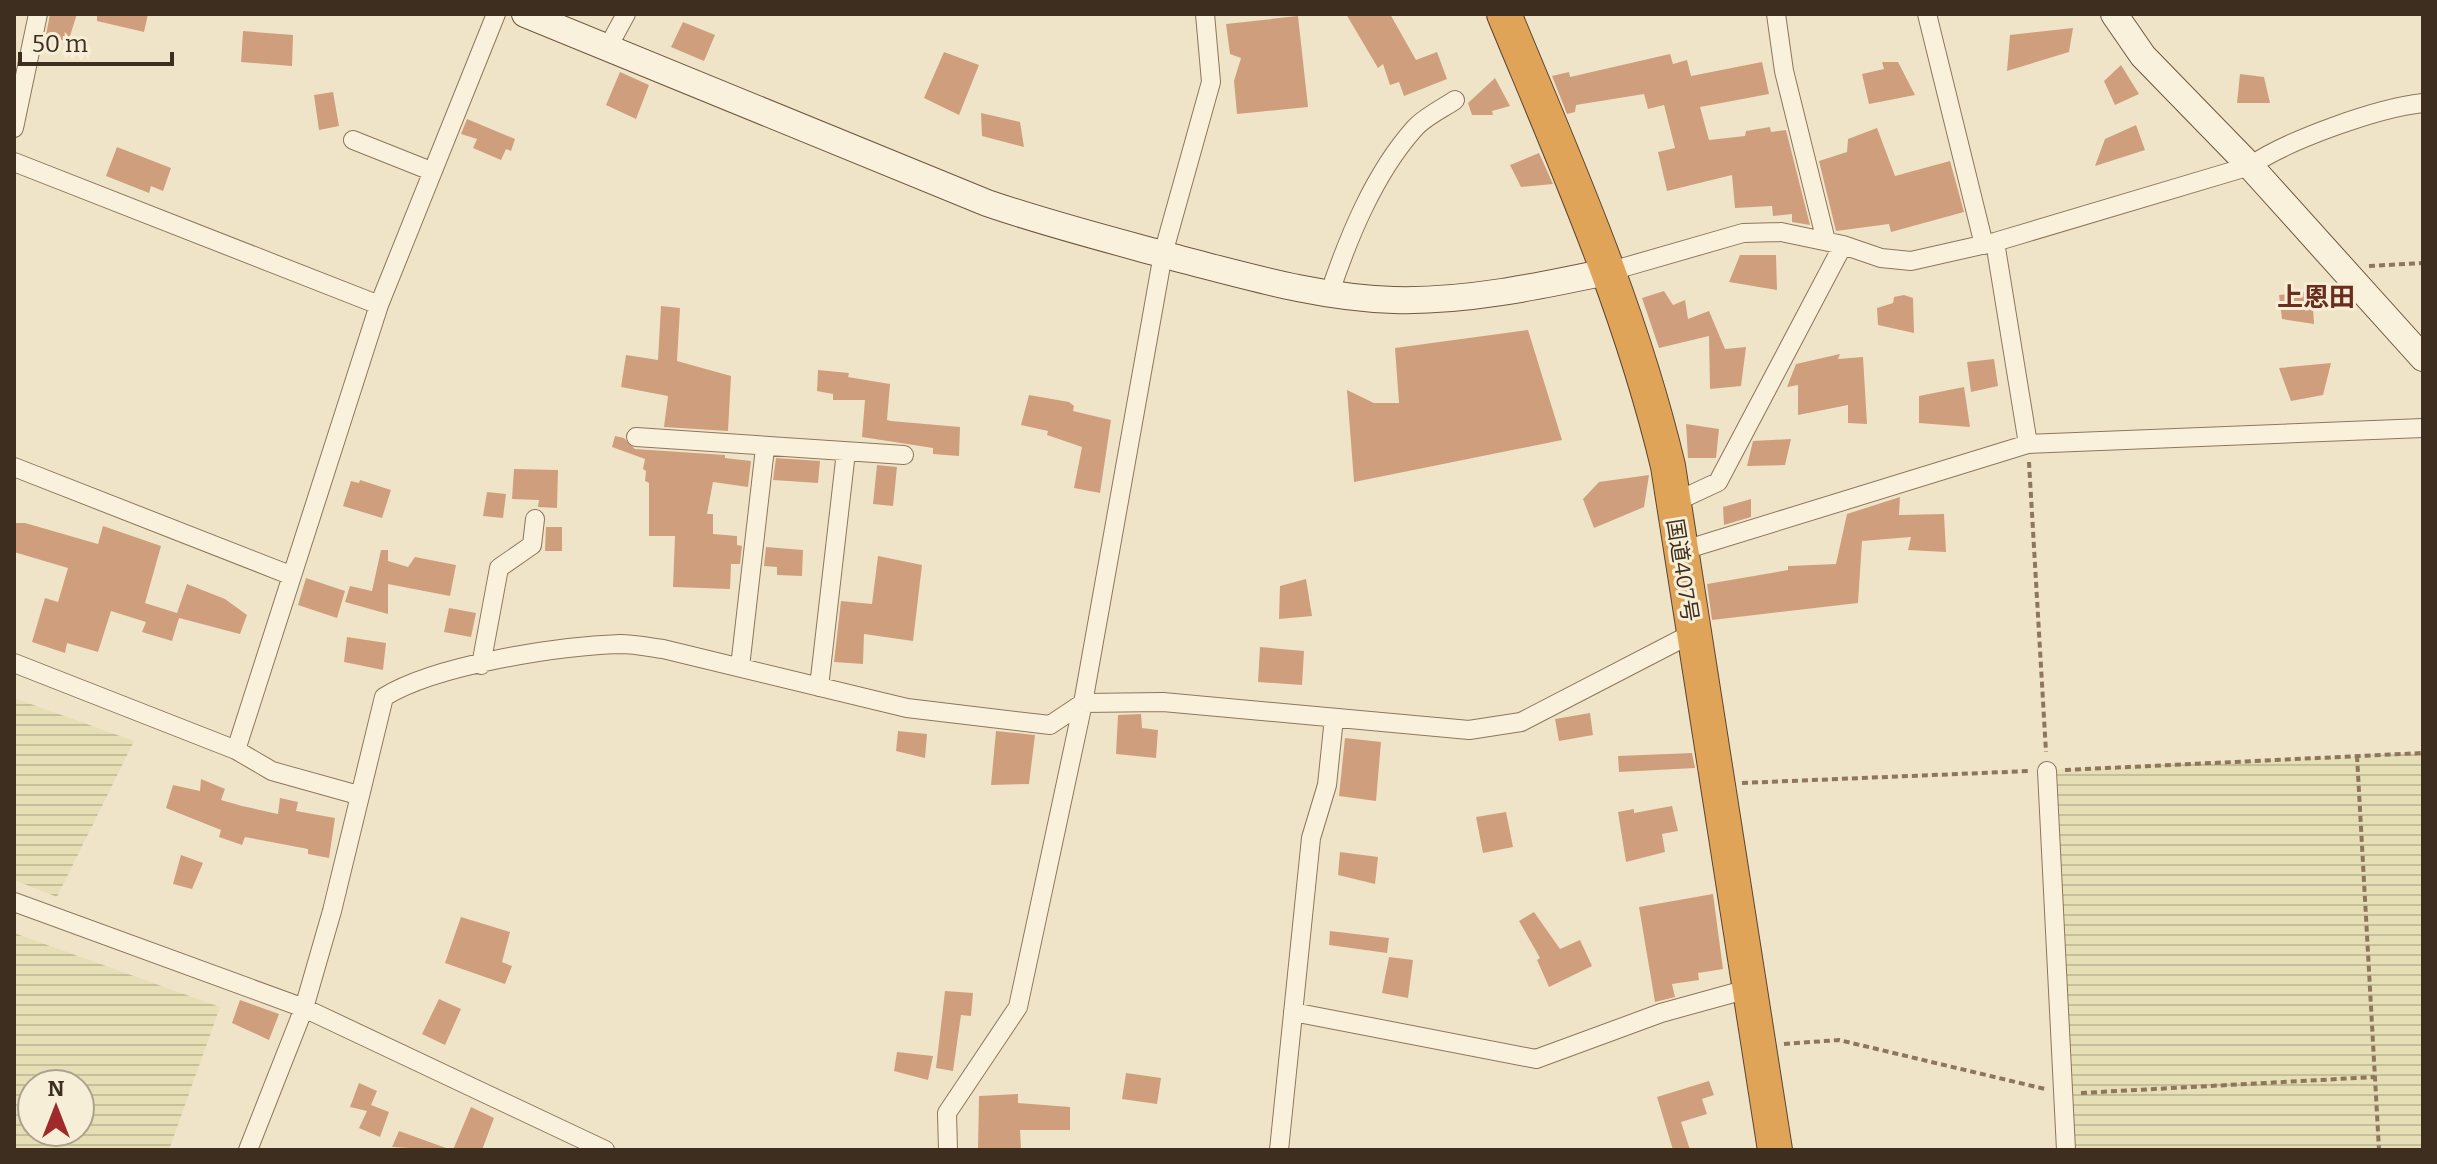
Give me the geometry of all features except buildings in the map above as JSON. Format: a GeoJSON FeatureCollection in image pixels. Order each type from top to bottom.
{"type":"FeatureCollection","features":[{"type":"Feature","properties":{"kind":"highway","name":"国道407号"},"geometry":{"type":"LineString","coordinates":[[1504,14],[1611,271],[1647,378],[1681,551],[1715,784],[1775,1150]]}},
{"type":"Feature","properties":{"kind":"street"},"geometry":{"type":"LineString","coordinates":[[14,128],[38,14]]}},
{"type":"Feature","properties":{"kind":"street"},"geometry":{"type":"LineString","coordinates":[[236,750],[379,305],[496,14]]}},
{"type":"Feature","properties":{"kind":"street"},"geometry":{"type":"LineString","coordinates":[[525,14],[987,203],[1056,227],[1329,295],[1394,300],[1452,299],[1611,271],[1743,233],[1781,232],[1834,243],[1881,258],[1911,261],[1990,243],[2250,166],[2268,153],[2370,115],[2423,103]]}},
{"type":"Feature","properties":{"kind":"street"},"geometry":{"type":"LineString","coordinates":[[608,47],[626,14]]}},
{"type":"Feature","properties":{"kind":"street"},"geometry":{"type":"LineString","coordinates":[[948,1150],[947,1113],[1018,1007],[1083,703],[1163,254],[1211,82],[1205,14]]}},
{"type":"Feature","properties":{"kind":"street"},"geometry":{"type":"LineString","coordinates":[[1673,503],[1718,482],[1834,243],[1784,71],[1776,14]]}},
{"type":"Feature","properties":{"kind":"street"},"geometry":{"type":"LineString","coordinates":[[1927,14],[1990,243],[2028,444]]}},
{"type":"Feature","properties":{"kind":"street"},"geometry":{"type":"LineString","coordinates":[[2114,14],[2143,56],[2250,166],[2423,358]]}},
{"type":"Feature","properties":{"kind":"street"},"geometry":{"type":"LineString","coordinates":[[1329,295],[1341,260],[1381,177],[1415,126],[1455,100]]}},
{"type":"Feature","properties":{"kind":"street"},"geometry":{"type":"LineString","coordinates":[[353,140],[431,171]]}},
{"type":"Feature","properties":{"kind":"street"},"geometry":{"type":"LineString","coordinates":[[14,162],[379,305]]}},
{"type":"Feature","properties":{"kind":"street"},"geometry":{"type":"LineString","coordinates":[[1681,551],[2028,444],[2423,428]]}},
{"type":"Feature","properties":{"kind":"street"},"geometry":{"type":"LineString","coordinates":[[636,437],[904,455]]}},
{"type":"Feature","properties":{"kind":"street"},"geometry":{"type":"LineString","coordinates":[[740,667],[765,448]]}},
{"type":"Feature","properties":{"kind":"street"},"geometry":{"type":"LineString","coordinates":[[819,687],[846,452]]}},
{"type":"Feature","properties":{"kind":"street"},"geometry":{"type":"LineString","coordinates":[[14,467],[290,575]]}},
{"type":"Feature","properties":{"kind":"street"},"geometry":{"type":"LineString","coordinates":[[481,665],[499,568],[532,545],[535,519]]}},
{"type":"Feature","properties":{"kind":"street"},"geometry":{"type":"LineString","coordinates":[[248,1150],[291,1050],[304,1008],[332,911],[384,697],[399,688],[481,665],[578,647],[623,644],[663,649],[907,708],[1050,725],[1083,703],[1163,702],[1469,730],[1521,722],[1693,633]]}},
{"type":"Feature","properties":{"kind":"street"},"geometry":{"type":"LineString","coordinates":[[14,663],[236,750],[272,771],[358,795]]}},
{"type":"Feature","properties":{"kind":"street"},"geometry":{"type":"LineString","coordinates":[[1279,1150],[1311,838],[1327,785],[1334,718]]}},
{"type":"Feature","properties":{"kind":"street"},"geometry":{"type":"LineString","coordinates":[[2047,771],[2066,1150]]}},
{"type":"Feature","properties":{"kind":"street"},"geometry":{"type":"LineString","coordinates":[[14,902],[304,1008],[605,1150]]}},
{"type":"Feature","properties":{"kind":"street"},"geometry":{"type":"LineString","coordinates":[[1293,1012],[1536,1059],[1661,1013],[1748,989]]}},
{"type":"Feature","properties":{"kind":"path"},"geometry":{"type":"LineString","coordinates":[[2340,267],[2423,263]]}},
{"type":"Feature","properties":{"kind":"path"},"geometry":{"type":"LineString","coordinates":[[2028,444],[2047,771]]}},
{"type":"Feature","properties":{"kind":"path"},"geometry":{"type":"LineString","coordinates":[[1715,784],[2423,753]]}},
{"type":"Feature","properties":{"kind":"path"},"geometry":{"type":"LineString","coordinates":[[2357,756],[2379,1150]]}},
{"type":"Feature","properties":{"kind":"shaded area"},"geometry":{"type":"Polygon","coordinates":[[[14,698],[134,741],[57,897],[14,880],[14,698]]]}},
{"type":"Feature","properties":{"kind":"shaded area"},"geometry":{"type":"Polygon","coordinates":[[[2423,753],[2423,1150],[2075,1150],[2056,770],[2423,753]]]}},
{"type":"Feature","properties":{"kind":"shaded area"},"geometry":{"type":"Polygon","coordinates":[[[14,933],[220,1007],[169,1150],[14,1150],[14,933]]]}},
{"type":"Feature","properties":{"kind":"district","name":"上恩田"},"geometry":{"type":"Point","coordinates":[2316,297]}}]}
